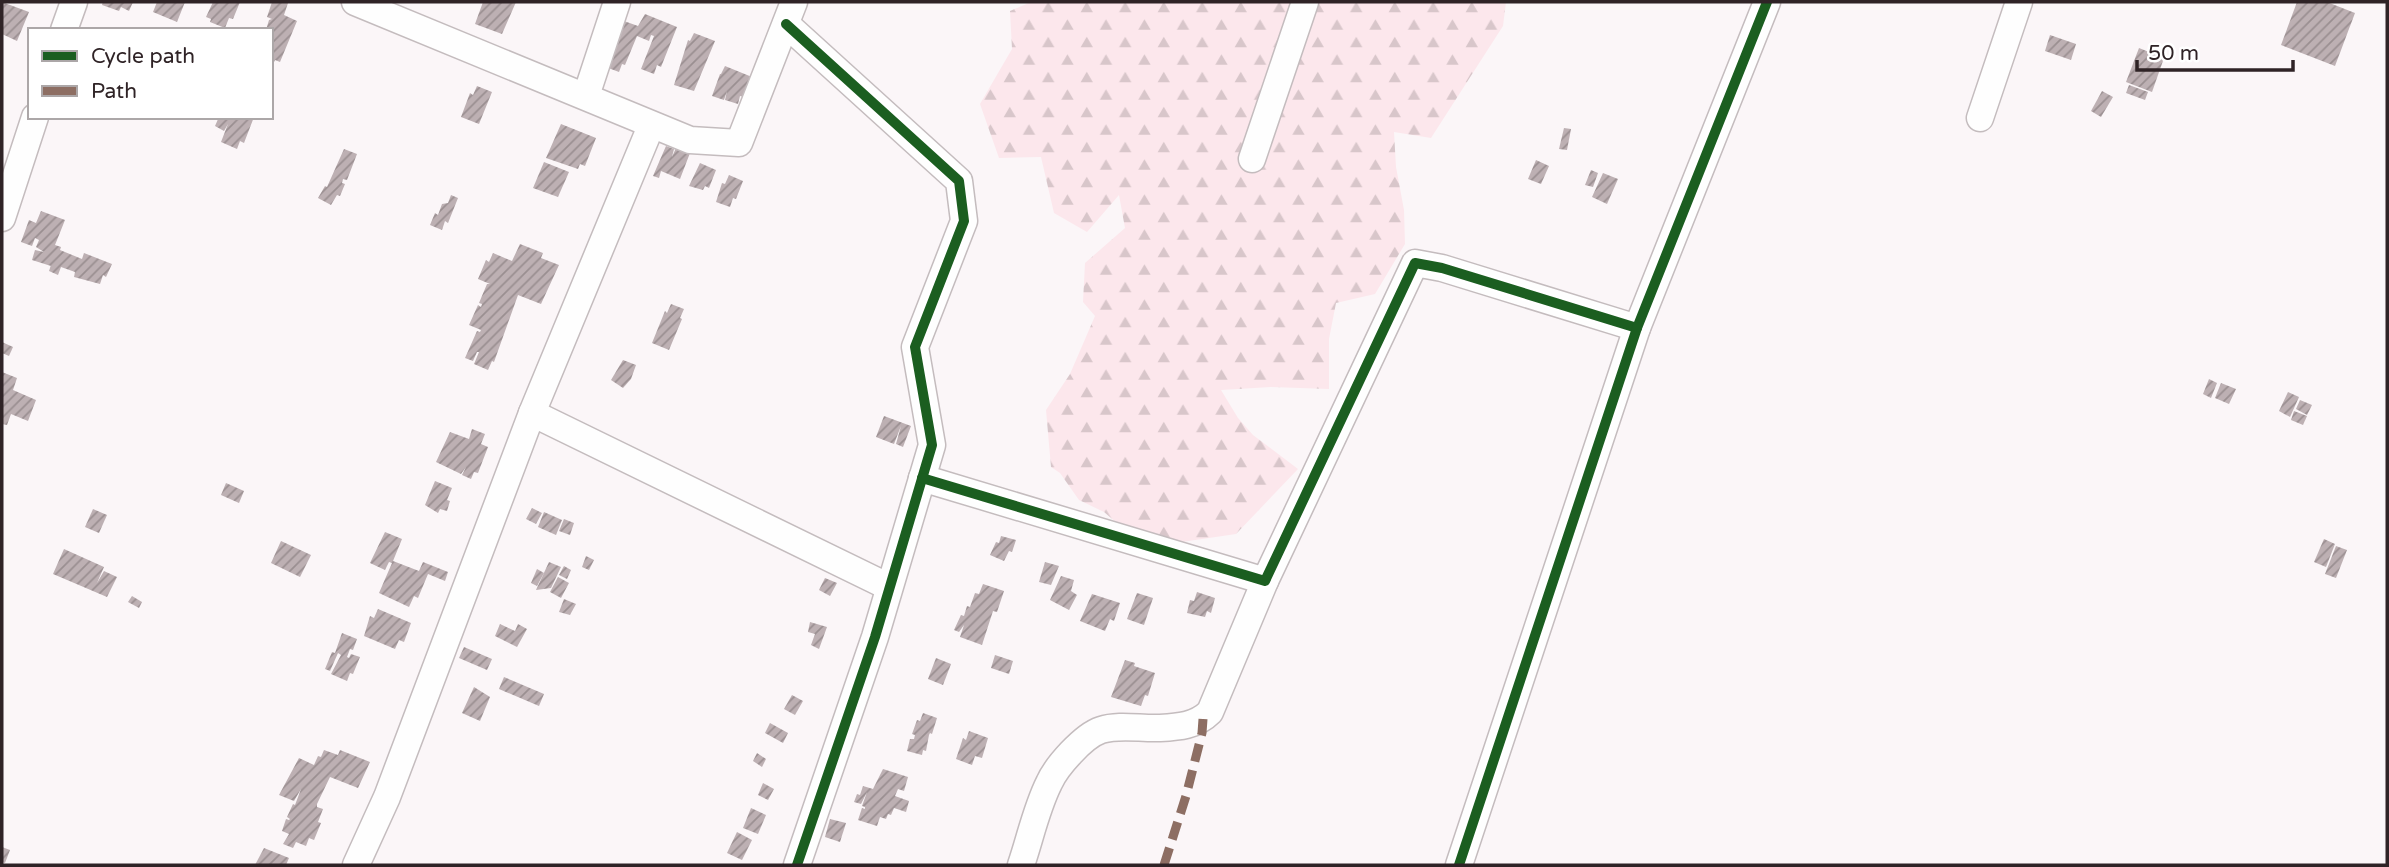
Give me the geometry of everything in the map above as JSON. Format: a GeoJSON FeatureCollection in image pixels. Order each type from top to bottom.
{"type":"FeatureCollection","features":[{"type":"Feature","properties":{"kind":"street"},"geometry":{"type":"LineString","coordinates":[[66,28],[74,2]]}},
{"type":"Feature","properties":{"kind":"street"},"geometry":{"type":"LineString","coordinates":[[355,2],[690,141],[739,143],[790,13],[959,181],[964,221],[915,347],[932,445],[875,637],[797,865]]}},
{"type":"Feature","properties":{"kind":"street"},"geometry":{"type":"LineString","coordinates":[[586,96],[617,2]]}},
{"type":"Feature","properties":{"kind":"street"},"geometry":{"type":"LineString","coordinates":[[1252,159],[1304,2]]}},
{"type":"Feature","properties":{"kind":"street"},"geometry":{"type":"LineString","coordinates":[[1459,865],[1637,328],[1767,2]]}},
{"type":"Feature","properties":{"kind":"street"},"geometry":{"type":"LineString","coordinates":[[1980,118],[2019,2]]}},
{"type":"Feature","properties":{"kind":"street"},"geometry":{"type":"LineString","coordinates":[[2,218],[34,119]]}},
{"type":"Feature","properties":{"kind":"street"},"geometry":{"type":"LineString","coordinates":[[356,865],[387,797],[532,413],[651,126]]}},
{"type":"Feature","properties":{"kind":"street"},"geometry":{"type":"LineString","coordinates":[[1021,865],[1049,782],[1072,751],[1087,738],[1098,731],[1114,727],[1183,727],[1203,719],[1210,712],[1265,581],[1415,263],[1442,268],[1637,328]]}},
{"type":"Feature","properties":{"kind":"street"},"geometry":{"type":"LineString","coordinates":[[532,413],[889,587]]}},
{"type":"Feature","properties":{"kind":"street"},"geometry":{"type":"LineString","coordinates":[[922,478],[1265,581]]}},
{"type":"Feature","properties":{"kind":"green space"},"geometry":{"type":"Polygon","coordinates":[[[1031,2],[1506,2],[1503,26],[1431,138],[1394,132],[1396,167],[1404,210],[1405,244],[1375,294],[1336,303],[1329,339],[1329,389],[1271,387],[1221,390],[1238,418],[1253,435],[1298,469],[1236,534],[1175,543],[1131,535],[1104,512],[1079,500],[1060,473],[1051,467],[1046,410],[1070,374],[1095,316],[1083,302],[1085,263],[1125,228],[1119,195],[1087,232],[1054,213],[1041,157],[999,158],[980,104],[1012,49],[1010,11],[1031,2]]]}},
{"type":"Feature","properties":{"kind":"building"},"geometry":{"type":"Polygon","coordinates":[[[2,2],[29,12],[17,41],[2,34],[2,2]]]}},
{"type":"Feature","properties":{"kind":"building"},"geometry":{"type":"Polygon","coordinates":[[[103,2],[133,2],[129,11],[121,7],[119,11],[102,5],[103,2]]]}},
{"type":"Feature","properties":{"kind":"building"},"geometry":{"type":"Polygon","coordinates":[[[157,2],[185,2],[177,22],[153,12],[157,2]]]}},
{"type":"Feature","properties":{"kind":"building"},"geometry":{"type":"Polygon","coordinates":[[[213,2],[240,2],[233,19],[229,18],[225,28],[210,22],[211,19],[206,17],[213,2]]]}},
{"type":"Feature","properties":{"kind":"building"},"geometry":{"type":"Polygon","coordinates":[[[272,2],[288,3],[284,15],[297,21],[280,62],[275,60],[273,64],[273,28],[267,28],[272,19],[267,17],[272,2]]]}},
{"type":"Feature","properties":{"kind":"building"},"geometry":{"type":"Polygon","coordinates":[[[483,2],[516,2],[502,34],[475,24],[483,2]]]}},
{"type":"Feature","properties":{"kind":"building"},"geometry":{"type":"Polygon","coordinates":[[[2297,2],[2327,2],[2355,13],[2335,66],[2281,45],[2297,2]]]}},
{"type":"Feature","properties":{"kind":"building"},"geometry":{"type":"Polygon","coordinates":[[[645,14],[677,27],[661,67],[657,65],[654,74],[641,69],[654,36],[651,35],[649,41],[637,36],[625,65],[622,64],[619,72],[603,66],[624,21],[638,26],[645,14]]]}},
{"type":"Feature","properties":{"kind":"building"},"geometry":{"type":"Polygon","coordinates":[[[694,33],[715,41],[694,91],[674,85],[688,40],[690,41],[694,33]]]}},
{"type":"Feature","properties":{"kind":"building"},"geometry":{"type":"Polygon","coordinates":[[[2050,35],[2076,44],[2071,60],[2045,51],[2050,35]]]}},
{"type":"Feature","properties":{"kind":"building"},"geometry":{"type":"Polygon","coordinates":[[[2139,48],[2164,58],[2152,92],[2126,82],[2139,48]]]}},
{"type":"Feature","properties":{"kind":"building"},"geometry":{"type":"Polygon","coordinates":[[[725,66],[752,77],[744,97],[740,96],[738,104],[725,100],[727,91],[724,100],[712,96],[725,66]]]}},
{"type":"Feature","properties":{"kind":"building"},"geometry":{"type":"Polygon","coordinates":[[[2129,85],[2148,92],[2145,100],[2126,93],[2129,85]]]}},
{"type":"Feature","properties":{"kind":"building"},"geometry":{"type":"Polygon","coordinates":[[[477,86],[492,92],[479,124],[461,117],[470,93],[473,95],[477,86]]]}},
{"type":"Feature","properties":{"kind":"building"},"geometry":{"type":"Polygon","coordinates":[[[2102,91],[2113,97],[2101,117],[2091,111],[2102,91]]]}},
{"type":"Feature","properties":{"kind":"building"},"geometry":{"type":"Polygon","coordinates":[[[218,119],[253,119],[244,143],[240,141],[237,149],[221,142],[228,124],[224,131],[215,126],[218,119]]]}},
{"type":"Feature","properties":{"kind":"building"},"geometry":{"type":"Polygon","coordinates":[[[561,124],[596,138],[585,166],[580,164],[578,169],[546,158],[561,124]]]}},
{"type":"Feature","properties":{"kind":"building"},"geometry":{"type":"Polygon","coordinates":[[[1564,128],[1571,129],[1567,150],[1559,149],[1564,128]]]}},
{"type":"Feature","properties":{"kind":"building"},"geometry":{"type":"Polygon","coordinates":[[[666,146],[674,149],[672,157],[676,148],[690,153],[680,179],[661,171],[659,178],[653,176],[666,146]]]}},
{"type":"Feature","properties":{"kind":"building"},"geometry":{"type":"Polygon","coordinates":[[[344,149],[357,154],[347,180],[343,179],[342,183],[345,184],[340,196],[337,195],[331,205],[318,198],[325,186],[327,187],[344,149]]]}},
{"type":"Feature","properties":{"kind":"building"},"geometry":{"type":"Polygon","coordinates":[[[1536,160],[1549,166],[1541,184],[1528,179],[1536,160]]]}},
{"type":"Feature","properties":{"kind":"building"},"geometry":{"type":"Polygon","coordinates":[[[544,162],[569,172],[558,197],[533,188],[544,162]]]}},
{"type":"Feature","properties":{"kind":"building"},"geometry":{"type":"Polygon","coordinates":[[[700,163],[716,170],[709,188],[705,186],[703,190],[689,186],[700,163]]]}},
{"type":"Feature","properties":{"kind":"building"},"geometry":{"type":"Polygon","coordinates":[[[1591,170],[1598,173],[1593,187],[1585,185],[1591,170]]]}},
{"type":"Feature","properties":{"kind":"building"},"geometry":{"type":"Polygon","coordinates":[[[1603,173],[1618,179],[1607,204],[1592,197],[1603,173]]]}},
{"type":"Feature","properties":{"kind":"building"},"geometry":{"type":"Polygon","coordinates":[[[729,175],[743,181],[730,207],[716,202],[722,183],[725,184],[729,175]]]}},
{"type":"Feature","properties":{"kind":"building"},"geometry":{"type":"Polygon","coordinates":[[[451,195],[458,198],[448,223],[445,221],[442,230],[430,225],[435,213],[438,215],[442,204],[448,203],[451,195]]]}},
{"type":"Feature","properties":{"kind":"building"},"geometry":{"type":"Polygon","coordinates":[[[41,211],[65,220],[55,245],[61,247],[60,250],[82,259],[84,253],[112,264],[100,284],[74,277],[75,272],[61,267],[58,275],[49,271],[51,266],[32,260],[35,250],[44,252],[36,247],[39,240],[35,238],[32,246],[21,242],[29,220],[36,223],[41,211]]]}},
{"type":"Feature","properties":{"kind":"building"},"geometry":{"type":"Polygon","coordinates":[[[520,244],[543,253],[541,258],[559,265],[541,304],[518,295],[494,362],[492,361],[488,370],[474,364],[479,352],[473,361],[465,358],[477,331],[481,330],[469,325],[478,305],[481,307],[482,304],[479,303],[487,284],[490,284],[478,279],[486,260],[489,262],[493,253],[512,261],[520,244]]]}},
{"type":"Feature","properties":{"kind":"building"},"geometry":{"type":"Polygon","coordinates":[[[671,304],[684,309],[669,350],[652,343],[665,311],[667,313],[671,304]]]}},
{"type":"Feature","properties":{"kind":"building"},"geometry":{"type":"Polygon","coordinates":[[[2,342],[13,347],[9,356],[2,353],[2,342]]]}},
{"type":"Feature","properties":{"kind":"building"},"geometry":{"type":"Polygon","coordinates":[[[623,360],[636,365],[631,379],[623,388],[611,380],[623,360]]]}},
{"type":"Feature","properties":{"kind":"building"},"geometry":{"type":"Polygon","coordinates":[[[2,372],[17,378],[13,390],[36,400],[28,421],[11,414],[7,425],[2,424],[2,372]]]}},
{"type":"Feature","properties":{"kind":"building"},"geometry":{"type":"Polygon","coordinates":[[[2209,379],[2217,383],[2211,398],[2203,394],[2209,379]]]}},
{"type":"Feature","properties":{"kind":"building"},"geometry":{"type":"Polygon","coordinates":[[[2221,383],[2236,389],[2229,404],[2215,398],[2221,383]]]}},
{"type":"Feature","properties":{"kind":"building"},"geometry":{"type":"Polygon","coordinates":[[[2288,392],[2299,397],[2290,417],[2279,411],[2288,392]]]}},
{"type":"Feature","properties":{"kind":"building"},"geometry":{"type":"Polygon","coordinates":[[[2300,400],[2312,405],[2307,415],[2296,409],[2300,400]]]}},
{"type":"Feature","properties":{"kind":"building"},"geometry":{"type":"Polygon","coordinates":[[[2294,411],[2307,416],[2303,425],[2291,420],[2294,411]]]}},
{"type":"Feature","properties":{"kind":"building"},"geometry":{"type":"Polygon","coordinates":[[[884,416],[911,426],[903,447],[896,444],[901,426],[894,444],[876,437],[884,416]]]}},
{"type":"Feature","properties":{"kind":"building"},"geometry":{"type":"Polygon","coordinates":[[[472,429],[485,434],[481,444],[488,447],[478,473],[474,472],[471,479],[462,475],[466,467],[461,474],[436,462],[450,432],[469,439],[472,429]]]}},
{"type":"Feature","properties":{"kind":"building"},"geometry":{"type":"Polygon","coordinates":[[[435,481],[452,488],[447,500],[450,501],[447,511],[440,509],[438,513],[425,505],[435,481]]]}},
{"type":"Feature","properties":{"kind":"building"},"geometry":{"type":"Polygon","coordinates":[[[226,483],[244,491],[239,503],[221,495],[226,483]]]}},
{"type":"Feature","properties":{"kind":"building"},"geometry":{"type":"Polygon","coordinates":[[[532,508],[542,513],[536,524],[526,519],[532,508]]]}},
{"type":"Feature","properties":{"kind":"building"},"geometry":{"type":"Polygon","coordinates":[[[93,509],[107,515],[99,533],[85,527],[93,509]]]}},
{"type":"Feature","properties":{"kind":"building"},"geometry":{"type":"Polygon","coordinates":[[[544,512],[562,520],[556,535],[538,527],[544,512]]]}},
{"type":"Feature","properties":{"kind":"building"},"geometry":{"type":"Polygon","coordinates":[[[564,519],[574,523],[570,535],[559,531],[564,519]]]}},
{"type":"Feature","properties":{"kind":"building"},"geometry":{"type":"Polygon","coordinates":[[[385,532],[402,539],[393,561],[419,571],[423,562],[448,572],[445,581],[428,574],[418,598],[414,596],[409,607],[379,593],[392,563],[389,562],[385,570],[370,563],[385,532]]]}},
{"type":"Feature","properties":{"kind":"building"},"geometry":{"type":"Polygon","coordinates":[[[1001,536],[1016,540],[1012,552],[1009,551],[1004,561],[990,555],[1001,536]]]}},
{"type":"Feature","properties":{"kind":"building"},"geometry":{"type":"Polygon","coordinates":[[[2324,539],[2335,544],[2326,567],[2314,562],[2324,539]]]}},
{"type":"Feature","properties":{"kind":"building"},"geometry":{"type":"Polygon","coordinates":[[[281,541],[311,555],[300,577],[271,563],[281,541]]]}},
{"type":"Feature","properties":{"kind":"building"},"geometry":{"type":"Polygon","coordinates":[[[2336,546],[2347,550],[2336,578],[2325,574],[2336,546]]]}},
{"type":"Feature","properties":{"kind":"building"},"geometry":{"type":"Polygon","coordinates":[[[64,549],[104,567],[97,583],[104,571],[117,577],[107,597],[53,574],[64,549]]]}},
{"type":"Feature","properties":{"kind":"building"},"geometry":{"type":"Polygon","coordinates":[[[586,556],[594,560],[589,570],[582,567],[586,556]]]}},
{"type":"Feature","properties":{"kind":"building"},"geometry":{"type":"Polygon","coordinates":[[[549,562],[561,567],[551,588],[536,590],[549,562]]]}},
{"type":"Feature","properties":{"kind":"building"},"geometry":{"type":"Polygon","coordinates":[[[1045,562],[1059,566],[1051,585],[1039,582],[1045,562]]]}},
{"type":"Feature","properties":{"kind":"building"},"geometry":{"type":"Polygon","coordinates":[[[564,566],[571,570],[567,579],[559,575],[564,566]]]}},
{"type":"Feature","properties":{"kind":"building"},"geometry":{"type":"Polygon","coordinates":[[[537,569],[544,573],[537,586],[531,583],[537,569]]]}},
{"type":"Feature","properties":{"kind":"building"},"geometry":{"type":"Polygon","coordinates":[[[1061,576],[1074,580],[1071,591],[1077,595],[1069,610],[1050,600],[1061,576]]]}},
{"type":"Feature","properties":{"kind":"building"},"geometry":{"type":"Polygon","coordinates":[[[558,577],[569,583],[561,598],[550,592],[558,577]]]}},
{"type":"Feature","properties":{"kind":"building"},"geometry":{"type":"Polygon","coordinates":[[[825,578],[837,583],[830,596],[819,590],[825,578]]]}},
{"type":"Feature","properties":{"kind":"building"},"geometry":{"type":"Polygon","coordinates":[[[983,584],[1004,591],[997,612],[993,611],[982,645],[960,637],[964,625],[959,632],[954,630],[983,584]]]}},
{"type":"Feature","properties":{"kind":"building"},"geometry":{"type":"Polygon","coordinates":[[[1197,592],[1215,598],[1211,613],[1207,611],[1205,617],[1187,613],[1190,600],[1194,601],[1197,592]]]}},
{"type":"Feature","properties":{"kind":"building"},"geometry":{"type":"Polygon","coordinates":[[[1137,593],[1153,598],[1144,625],[1127,619],[1137,593]]]}},
{"type":"Feature","properties":{"kind":"building"},"geometry":{"type":"Polygon","coordinates":[[[1092,594],[1120,603],[1114,621],[1110,619],[1105,631],[1080,621],[1092,594]]]}},
{"type":"Feature","properties":{"kind":"building"},"geometry":{"type":"Polygon","coordinates":[[[132,596],[142,602],[139,608],[128,602],[132,596]]]}},
{"type":"Feature","properties":{"kind":"building"},"geometry":{"type":"Polygon","coordinates":[[[564,599],[576,604],[570,615],[559,612],[564,599]]]}},
{"type":"Feature","properties":{"kind":"building"},"geometry":{"type":"Polygon","coordinates":[[[378,609],[411,623],[404,642],[399,640],[395,649],[364,636],[370,616],[374,618],[378,609]]]}},
{"type":"Feature","properties":{"kind":"building"},"geometry":{"type":"Polygon","coordinates":[[[810,622],[827,627],[819,649],[811,645],[815,634],[808,632],[810,622]]]}},
{"type":"Feature","properties":{"kind":"building"},"geometry":{"type":"Polygon","coordinates":[[[500,624],[515,631],[518,624],[527,629],[517,647],[495,636],[500,624]]]}},
{"type":"Feature","properties":{"kind":"building"},"geometry":{"type":"Polygon","coordinates":[[[342,633],[357,639],[347,657],[351,654],[360,657],[347,681],[331,674],[341,655],[338,653],[330,671],[325,669],[332,652],[335,653],[342,633]]]}},
{"type":"Feature","properties":{"kind":"building"},"geometry":{"type":"Polygon","coordinates":[[[464,647],[492,659],[487,670],[459,658],[464,647]]]}},
{"type":"Feature","properties":{"kind":"building"},"geometry":{"type":"Polygon","coordinates":[[[995,655],[1013,661],[1009,674],[991,668],[995,655]]]}},
{"type":"Feature","properties":{"kind":"building"},"geometry":{"type":"Polygon","coordinates":[[[936,658],[951,664],[943,685],[928,679],[936,658]]]}},
{"type":"Feature","properties":{"kind":"building"},"geometry":{"type":"Polygon","coordinates":[[[1125,660],[1155,673],[1148,696],[1145,695],[1141,706],[1111,697],[1125,660]]]}},
{"type":"Feature","properties":{"kind":"building"},"geometry":{"type":"Polygon","coordinates":[[[504,677],[544,694],[539,706],[499,689],[504,677]]]}},
{"type":"Feature","properties":{"kind":"building"},"geometry":{"type":"Polygon","coordinates":[[[474,687],[490,697],[480,721],[462,713],[474,687]]]}},
{"type":"Feature","properties":{"kind":"building"},"geometry":{"type":"Polygon","coordinates":[[[792,695],[803,701],[795,715],[784,709],[792,695]]]}},
{"type":"Feature","properties":{"kind":"building"},"geometry":{"type":"Polygon","coordinates":[[[923,713],[937,718],[932,734],[929,735],[926,751],[923,750],[922,755],[907,751],[910,739],[914,739],[915,735],[912,734],[917,720],[920,721],[923,713]]]}},
{"type":"Feature","properties":{"kind":"building"},"geometry":{"type":"Polygon","coordinates":[[[770,723],[788,733],[783,743],[765,733],[770,723]]]}},
{"type":"Feature","properties":{"kind":"building"},"geometry":{"type":"Polygon","coordinates":[[[969,731],[988,738],[982,758],[975,756],[972,765],[956,759],[963,738],[966,740],[969,731]]]}},
{"type":"Feature","properties":{"kind":"building"},"geometry":{"type":"Polygon","coordinates":[[[324,750],[338,755],[340,750],[370,762],[358,788],[330,777],[317,804],[317,807],[323,809],[314,840],[309,838],[306,846],[296,842],[293,848],[283,844],[289,834],[282,831],[286,819],[290,819],[287,817],[301,789],[294,801],[279,795],[299,758],[314,765],[324,750]]]}},
{"type":"Feature","properties":{"kind":"building"},"geometry":{"type":"Polygon","coordinates":[[[757,753],[766,759],[762,767],[753,761],[757,753]]]}},
{"type":"Feature","properties":{"kind":"building"},"geometry":{"type":"Polygon","coordinates":[[[883,769],[908,777],[904,791],[898,789],[895,796],[909,801],[906,812],[894,808],[886,819],[880,817],[877,826],[858,820],[862,808],[865,809],[862,806],[867,792],[861,804],[854,802],[863,786],[873,789],[883,769]]]}},
{"type":"Feature","properties":{"kind":"building"},"geometry":{"type":"Polygon","coordinates":[[[763,783],[774,789],[768,800],[758,795],[763,783]]]}},
{"type":"Feature","properties":{"kind":"building"},"geometry":{"type":"Polygon","coordinates":[[[751,808],[766,815],[758,834],[743,828],[751,808]]]}},
{"type":"Feature","properties":{"kind":"building"},"geometry":{"type":"Polygon","coordinates":[[[830,819],[846,823],[840,842],[825,837],[830,819]]]}},
{"type":"Feature","properties":{"kind":"building"},"geometry":{"type":"Polygon","coordinates":[[[737,832],[752,840],[742,860],[727,853],[737,832]]]}},
{"type":"Feature","properties":{"kind":"building"},"geometry":{"type":"Polygon","coordinates":[[[2,847],[10,850],[5,863],[2,862],[2,847]]]}},
{"type":"Feature","properties":{"kind":"building"},"geometry":{"type":"Polygon","coordinates":[[[264,848],[289,858],[286,865],[255,865],[264,848]]]}},
{"type":"Feature","properties":{"kind":"marked path"},"geometry":{"type":"LineString","coordinates":[[1164,865],[1186,796],[1203,719]]}},
{"type":"Feature","properties":{"kind":"cycle path"},"geometry":{"type":"LineString","coordinates":[[1459,865],[1637,328],[1767,2]]}},
{"type":"Feature","properties":{"kind":"cycle path"},"geometry":{"type":"LineString","coordinates":[[786,24],[959,181],[964,221],[915,347],[932,445],[875,637],[797,865]]}},
{"type":"Feature","properties":{"kind":"cycle path"},"geometry":{"type":"LineString","coordinates":[[922,478],[1265,581],[1415,263],[1442,268],[1637,328]]}}]}
